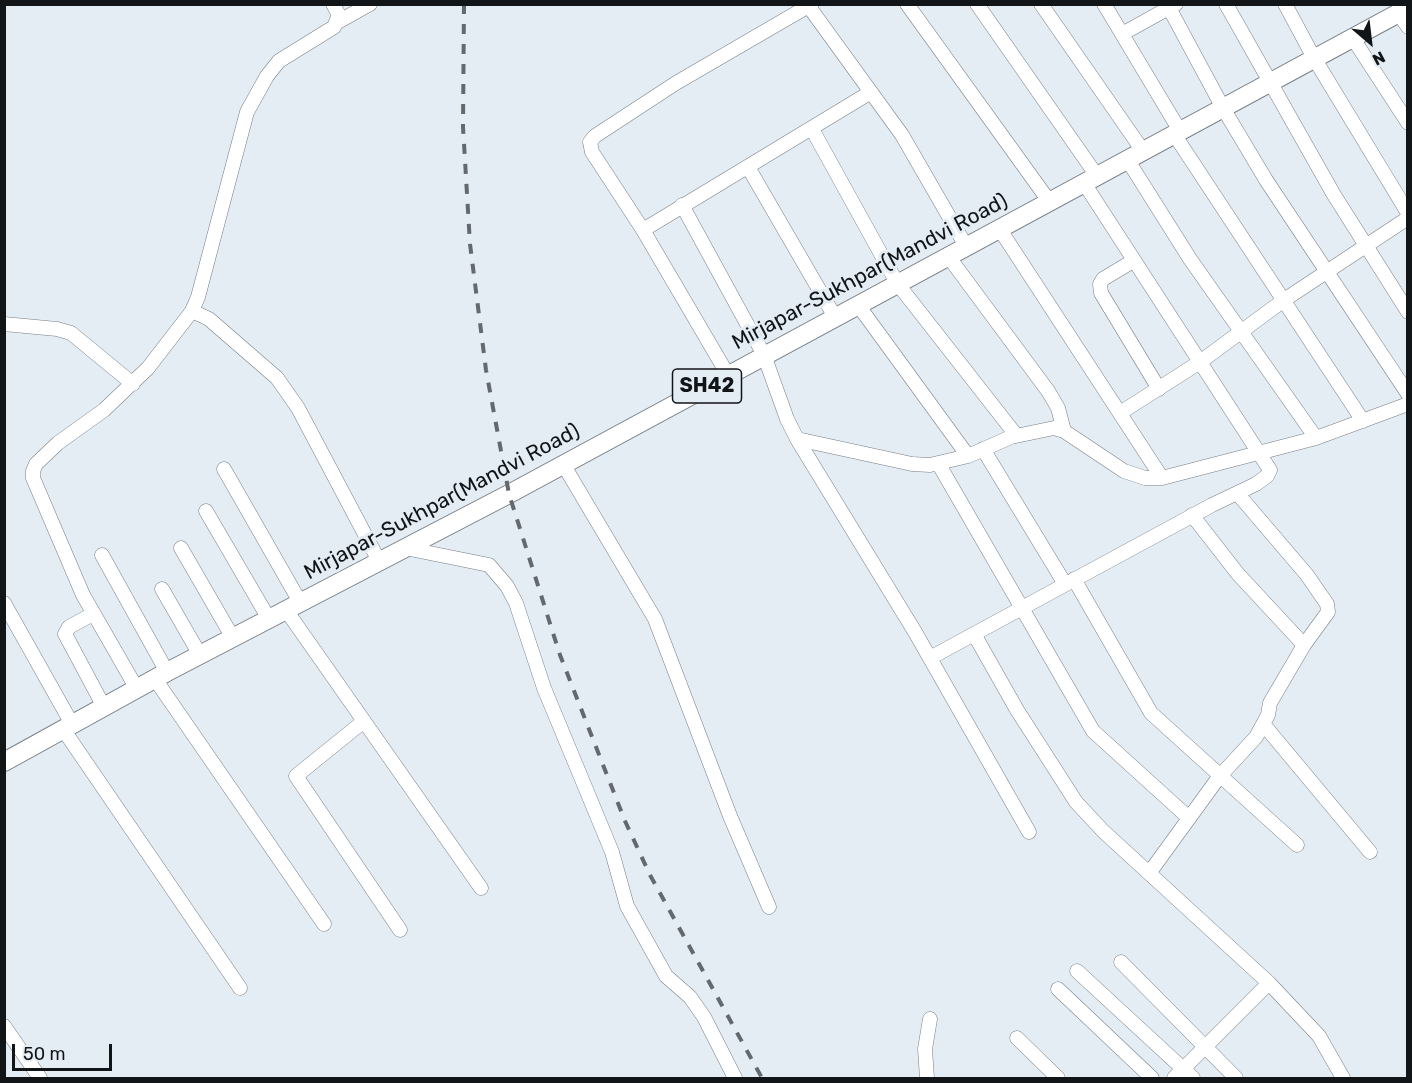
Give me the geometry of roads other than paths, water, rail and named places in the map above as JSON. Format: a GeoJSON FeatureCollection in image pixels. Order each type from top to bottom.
{"type":"FeatureCollection","features":[{"type":"Feature","properties":{"kind":"main road","name":"Mirjapar-Sukhpar(Mandvi Road)"},"geometry":{"type":"LineString","coordinates":[[4,762],[161,675],[563,464],[1314,58],[1405,12]]}},
{"type":"Feature","properties":{"kind":"street"},"geometry":{"type":"LineString","coordinates":[[333,4],[339,15],[338,22]]}},
{"type":"Feature","properties":{"kind":"street"},"geometry":{"type":"LineString","coordinates":[[137,689],[93,614],[50,521],[33,478],[33,471],[58,443],[104,410],[133,384],[192,311],[198,297],[247,112],[267,76],[292,51],[328,33],[338,22],[370,4]]}},
{"type":"Feature","properties":{"kind":"street"},"geometry":{"type":"LineString","coordinates":[[907,4],[1049,201]]}},
{"type":"Feature","properties":{"kind":"street"},"geometry":{"type":"LineString","coordinates":[[930,658],[1270,474],[1261,452],[1133,261],[1090,179],[977,4]]}},
{"type":"Feature","properties":{"kind":"street"},"geometry":{"type":"LineString","coordinates":[[1041,4],[1135,155],[1190,259],[1316,438]]}},
{"type":"Feature","properties":{"kind":"street"},"geometry":{"type":"LineString","coordinates":[[1104,4],[1177,132],[1363,421]]}},
{"type":"Feature","properties":{"kind":"street"},"geometry":{"type":"LineString","coordinates":[[1226,4],[1366,247],[1407,312]]}},
{"type":"Feature","properties":{"kind":"street"},"geometry":{"type":"LineString","coordinates":[[1285,4],[1314,58],[1407,213]]}},
{"type":"Feature","properties":{"kind":"street"},"geometry":{"type":"LineString","coordinates":[[728,375],[643,230],[592,152],[590,142],[595,136],[676,83],[809,5],[902,135],[966,246]]}},
{"type":"Feature","properties":{"kind":"street"},"geometry":{"type":"LineString","coordinates":[[1122,34],[1171,6],[1223,108],[1266,180],[1407,394]]}},
{"type":"Feature","properties":{"kind":"street"},"geometry":{"type":"LineString","coordinates":[[1353,38],[1407,123]]}},
{"type":"Feature","properties":{"kind":"street"},"geometry":{"type":"LineString","coordinates":[[643,230],[871,92]]}},
{"type":"Feature","properties":{"kind":"street"},"geometry":{"type":"LineString","coordinates":[[812,129],[897,283],[1016,435]]}},
{"type":"Feature","properties":{"kind":"street"},"geometry":{"type":"LineString","coordinates":[[748,167],[835,317]]}},
{"type":"Feature","properties":{"kind":"street"},"geometry":{"type":"LineString","coordinates":[[682,205],[764,355],[787,419],[797,439],[930,658],[1029,832]]}},
{"type":"Feature","properties":{"kind":"street"},"geometry":{"type":"LineString","coordinates":[[1120,413],[1243,333],[1284,300],[1407,218]]}},
{"type":"Feature","properties":{"kind":"street"},"geometry":{"type":"LineString","coordinates":[[999,228],[1162,478]]}},
{"type":"Feature","properties":{"kind":"street"},"geometry":{"type":"LineString","coordinates":[[948,256],[1048,391],[1058,408],[1064,431]]}},
{"type":"Feature","properties":{"kind":"street"},"geometry":{"type":"LineString","coordinates":[[1133,261],[1103,279],[1100,284],[1101,293],[1159,389]]}},
{"type":"Feature","properties":{"kind":"street"},"geometry":{"type":"LineString","coordinates":[[858,304],[968,456]]}},
{"type":"Feature","properties":{"kind":"street"},"geometry":{"type":"LineString","coordinates":[[192,311],[209,320],[277,378],[298,408],[379,561]]}},
{"type":"Feature","properties":{"kind":"street"},"geometry":{"type":"LineString","coordinates":[[4,324],[57,329],[71,333],[133,384]]}},
{"type":"Feature","properties":{"kind":"street"},"geometry":{"type":"LineString","coordinates":[[797,439],[912,464],[938,463],[968,456],[1016,435],[1054,428],[1064,431],[1125,471],[1145,478],[1162,478],[1316,438],[1407,404]]}},
{"type":"Feature","properties":{"kind":"street"},"geometry":{"type":"LineString","coordinates":[[983,449],[1070,582],[1151,713],[1219,777],[1298,845]]}},
{"type":"Feature","properties":{"kind":"street"},"geometry":{"type":"LineString","coordinates":[[938,463],[1093,731],[1189,818]]}},
{"type":"Feature","properties":{"kind":"street"},"geometry":{"type":"LineString","coordinates":[[563,464],[655,620],[730,816],[769,907]]}},
{"type":"Feature","properties":{"kind":"street"},"geometry":{"type":"LineString","coordinates":[[224,469],[293,606],[364,721],[481,888]]}},
{"type":"Feature","properties":{"kind":"street"},"geometry":{"type":"LineString","coordinates":[[1150,872],[1219,777],[1256,737],[1264,725],[1270,703],[1304,645],[1324,622],[1328,612],[1327,604],[1307,575],[1237,493]]}},
{"type":"Feature","properties":{"kind":"street"},"geometry":{"type":"LineString","coordinates":[[206,511],[269,619]]}},
{"type":"Feature","properties":{"kind":"street"},"geometry":{"type":"LineString","coordinates":[[1192,515],[1239,574],[1304,645]]}},
{"type":"Feature","properties":{"kind":"street"},"geometry":{"type":"LineString","coordinates":[[181,548],[233,638]]}},
{"type":"Feature","properties":{"kind":"street"},"geometry":{"type":"LineString","coordinates":[[405,548],[489,565],[507,586],[516,603],[544,688],[608,841],[627,906],[666,976],[690,998],[704,1017],[735,1078]]}},
{"type":"Feature","properties":{"kind":"street"},"geometry":{"type":"LineString","coordinates":[[102,555],[161,675],[324,924]]}},
{"type":"Feature","properties":{"kind":"street"},"geometry":{"type":"LineString","coordinates":[[162,589],[200,655]]}},
{"type":"Feature","properties":{"kind":"street"},"geometry":{"type":"LineString","coordinates":[[4,603],[68,727],[240,987]]}},
{"type":"Feature","properties":{"kind":"street"},"geometry":{"type":"LineString","coordinates":[[93,614],[69,627],[65,634],[104,707]]}},
{"type":"Feature","properties":{"kind":"street"},"geometry":{"type":"LineString","coordinates":[[974,634],[1017,710],[1069,792],[1103,831],[1269,983],[1319,1036],[1343,1078]]}},
{"type":"Feature","properties":{"kind":"street"},"geometry":{"type":"LineString","coordinates":[[364,721],[296,776],[400,930]]}},
{"type":"Feature","properties":{"kind":"street"},"geometry":{"type":"LineString","coordinates":[[1264,725],[1370,852]]}},
{"type":"Feature","properties":{"kind":"street"},"geometry":{"type":"LineString","coordinates":[[1121,962],[1236,1078]]}},
{"type":"Feature","properties":{"kind":"street"},"geometry":{"type":"LineString","coordinates":[[1077,971],[1184,1076],[1206,1047],[1269,983]]}},
{"type":"Feature","properties":{"kind":"street"},"geometry":{"type":"LineString","coordinates":[[1058,989],[1152,1078]]}},
{"type":"Feature","properties":{"kind":"street"},"geometry":{"type":"LineString","coordinates":[[927,1078],[925,1049],[930,1019]]}},
{"type":"Feature","properties":{"kind":"street"},"geometry":{"type":"LineString","coordinates":[[4,1026],[40,1078]]}},
{"type":"Feature","properties":{"kind":"street"},"geometry":{"type":"LineString","coordinates":[[1017,1038],[1058,1078]]}},
{"type":"Feature","properties":{"kind":"railway"},"geometry":{"type":"LineString","coordinates":[[464,4],[463,127],[470,244],[486,370],[509,494],[560,655],[625,821],[650,875],[762,1078]]}}]}
